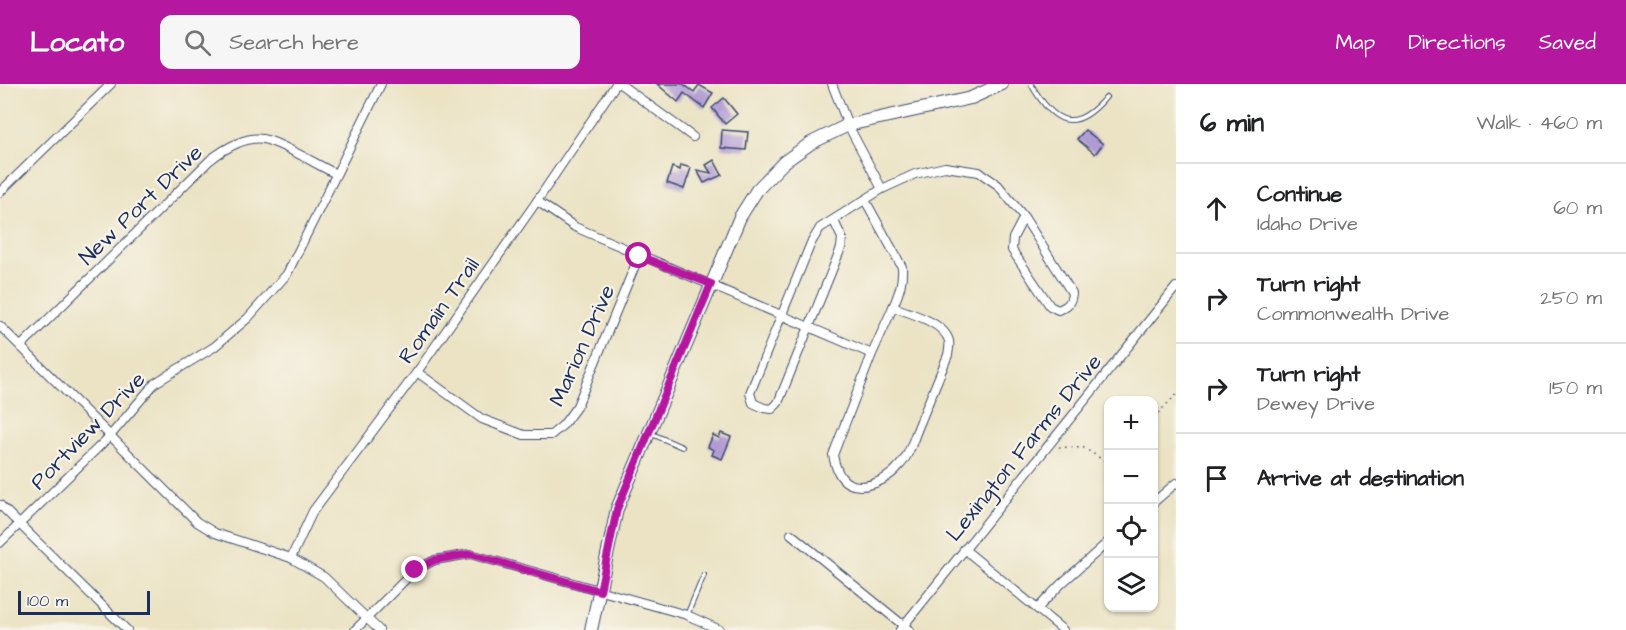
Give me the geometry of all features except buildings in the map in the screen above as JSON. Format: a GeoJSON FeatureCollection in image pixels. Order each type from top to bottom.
{"type":"FeatureCollection","features":[{"type":"Feature","properties":{"kind":"street"},"geometry":{"type":"LineString","coordinates":[[0,192],[111,84]]}},
{"type":"Feature","properties":{"kind":"street","name":"Portview Drive"},"geometry":{"type":"LineString","coordinates":[[0,543],[110,436],[155,383],[222,340],[248,318],[287,274],[381,84]]}},
{"type":"Feature","properties":{"kind":"street"},"geometry":{"type":"LineString","coordinates":[[618,84],[693,137]]}},
{"type":"Feature","properties":{"kind":"street","name":"Romain Trail"},"geometry":{"type":"LineString","coordinates":[[291,558],[313,511],[417,372],[618,84]]}},
{"type":"Feature","properties":{"kind":"street"},"geometry":{"type":"LineString","coordinates":[[832,84],[848,125],[882,189]]}},
{"type":"Feature","properties":{"kind":"street"},"geometry":{"type":"LineString","coordinates":[[591,630],[617,509],[740,217],[758,190],[784,162],[811,143],[848,125],[971,98],[1002,84]]}},
{"type":"Feature","properties":{"kind":"street","name":"New Port Drive"},"geometry":{"type":"LineString","coordinates":[[21,346],[210,160],[226,147],[265,139],[336,174]]}},
{"type":"Feature","properties":{"kind":"street"},"geometry":{"type":"LineString","coordinates":[[834,221],[843,238],[841,248],[778,403],[772,409],[764,408],[753,403],[750,393],[811,243],[820,228],[882,189],[915,174],[945,167],[979,172],[998,185],[1024,217],[1072,292],[1071,301],[1058,310],[1050,306],[1012,250],[1013,238],[1024,217]]}},
{"type":"Feature","properties":{"kind":"street"},"geometry":{"type":"LineString","coordinates":[[865,200],[902,267],[903,277],[900,291],[872,354],[832,455],[836,471],[844,480],[855,486],[869,486],[888,477],[901,464],[948,355],[950,343],[945,331],[926,320],[893,307]]}},
{"type":"Feature","properties":{"kind":"street"},"geometry":{"type":"LineString","coordinates":[[537,201],[575,227],[872,354]]}},
{"type":"Feature","properties":{"kind":"street","name":"Marion Drive"},"geometry":{"type":"LineString","coordinates":[[417,372],[482,419],[524,435],[551,435],[563,425],[578,406],[639,256]]}},
{"type":"Feature","properties":{"kind":"street","name":"Lexington Farms Drive"},"geometry":{"type":"LineString","coordinates":[[904,628],[964,549],[1176,287]]}},
{"type":"Feature","properties":{"kind":"street"},"geometry":{"type":"LineString","coordinates":[[0,326],[197,522],[215,533],[291,558],[324,577],[378,630]]}},
{"type":"Feature","properties":{"kind":"street"},"geometry":{"type":"LineString","coordinates":[[1158,499],[1176,483]]}},
{"type":"Feature","properties":{"kind":"street"},"geometry":{"type":"LineString","coordinates":[[0,505],[127,630]]}},
{"type":"Feature","properties":{"kind":"street"},"geometry":{"type":"LineString","coordinates":[[791,534],[904,628]]}},
{"type":"Feature","properties":{"kind":"street"},"geometry":{"type":"LineString","coordinates":[[1038,608],[1104,546]]}},
{"type":"Feature","properties":{"kind":"street"},"geometry":{"type":"LineString","coordinates":[[964,549],[1063,630]]}},
{"type":"Feature","properties":{"kind":"street"},"geometry":{"type":"LineString","coordinates":[[355,630],[415,570],[435,560],[470,554],[687,615],[720,630]]}},
{"type":"Feature","properties":{"kind":"lane"},"geometry":{"type":"LineString","coordinates":[[1031,84],[1048,109],[1060,118],[1077,120],[1095,111],[1106,97]]}},
{"type":"Feature","properties":{"kind":"lane"},"geometry":{"type":"LineString","coordinates":[[649,433],[682,447]]}},
{"type":"Feature","properties":{"kind":"lane"},"geometry":{"type":"LineString","coordinates":[[687,615],[704,575]]}},
{"type":"Feature","properties":{"kind":"path"},"geometry":{"type":"LineString","coordinates":[[1158,413],[1176,395]]}},
{"type":"Feature","properties":{"kind":"path"},"geometry":{"type":"LineString","coordinates":[[1050,442],[1058,447],[1084,448],[1104,460]]}},
{"type":"Feature","properties":{"kind":"route"},"geometry":{"type":"LineString","coordinates":[[415,570],[435,560],[470,554],[600,591],[617,509],[711,284],[639,256]]}}]}
